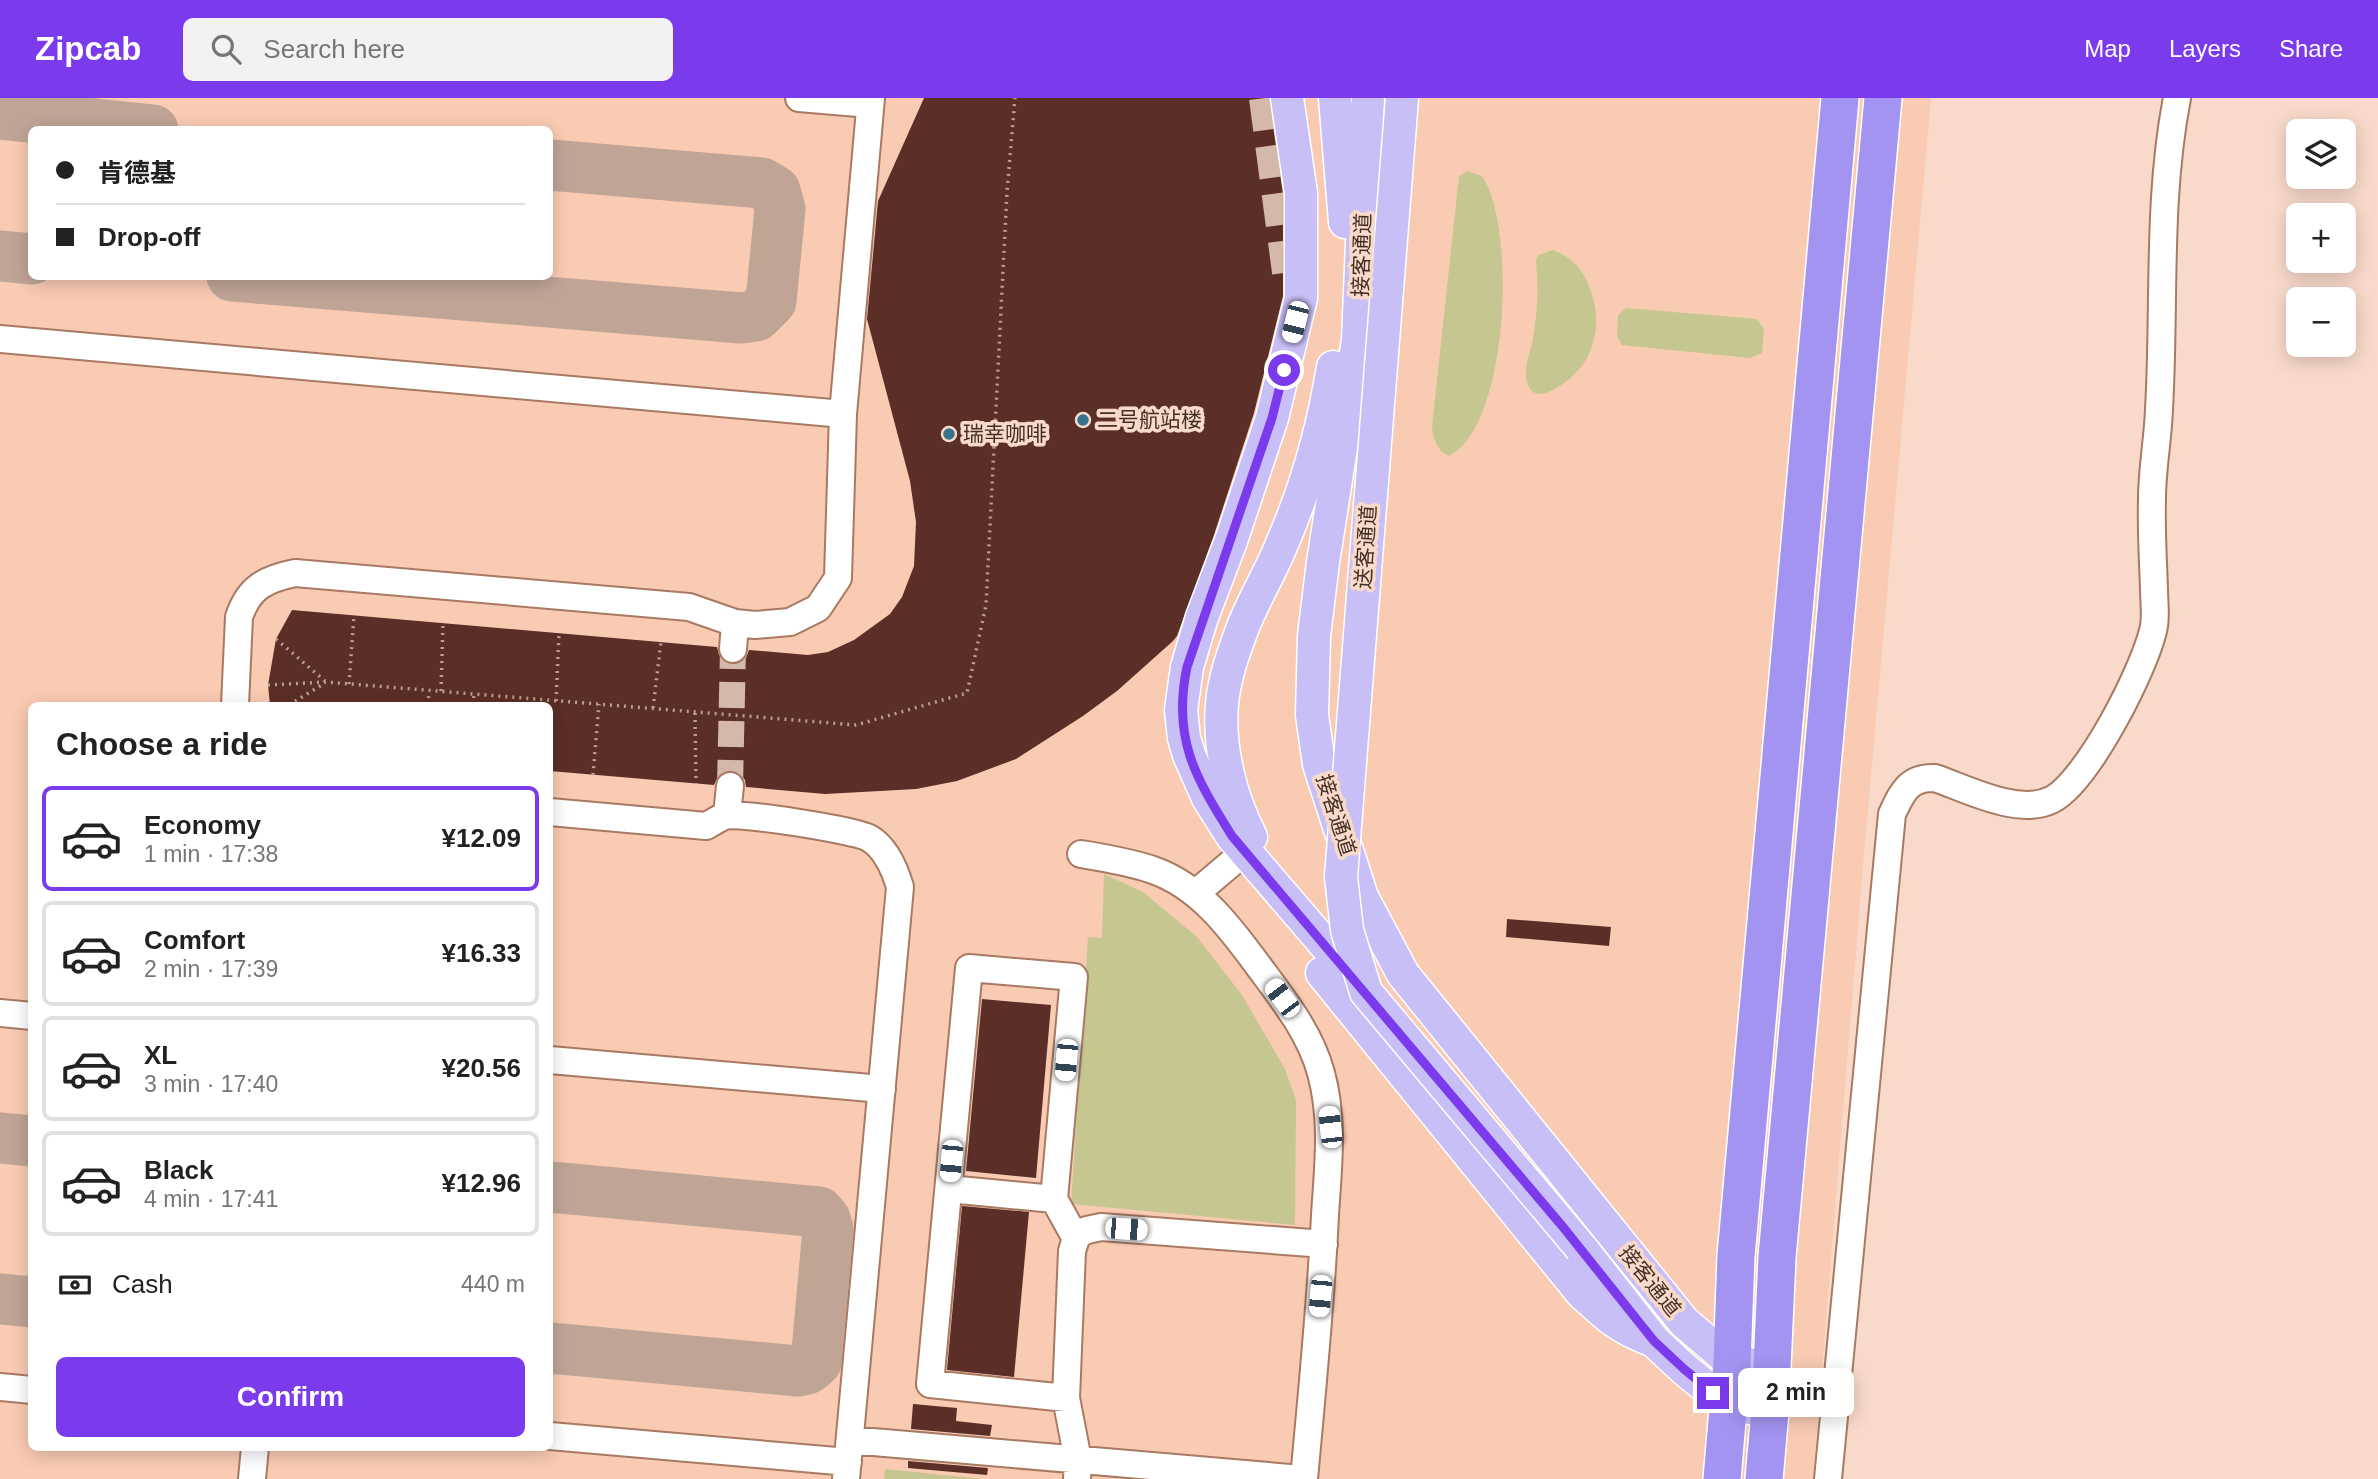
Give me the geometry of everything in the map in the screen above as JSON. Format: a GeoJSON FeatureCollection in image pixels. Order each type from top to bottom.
{"type":"FeatureCollection","features":[{"type":"Feature","properties":{"kind":"highway"},"geometry":{"type":"LineString","coordinates":[[1722,1479],[1732,1363],[1736,1256],[1840,98]]}},
{"type":"Feature","properties":{"kind":"highway"},"geometry":{"type":"LineString","coordinates":[[1764,1479],[1777,1257],[1883,98]]}},
{"type":"Feature","properties":{"kind":"main road","name":"送客通道"},"geometry":{"type":"LineString","coordinates":[[1287,98],[1301,193],[1301,298],[1272,418],[1187,667],[1181,710],[1184,738],[1208,797],[1232,836],[1581,1248],[1654,1341]]}},
{"type":"Feature","properties":{"kind":"main road","name":"送客通道"},"geometry":{"type":"LineString","coordinates":[[1273,882],[1236,803],[1226,762],[1222,704],[1229,669],[1244,625],[1282,545],[1308,476],[1327,400],[1347,280],[1344,189],[1335,98]]}},
{"type":"Feature","properties":{"kind":"main road","name":"接客通道"},"geometry":{"type":"LineString","coordinates":[[1368,98],[1358,340],[1314,636],[1312,715],[1322,775],[1362,897],[1403,974],[1664,1300],[1684,1322],[1732,1363]]}},
{"type":"Feature","properties":{"kind":"main road","name":"送客通道"},"geometry":{"type":"LineString","coordinates":[[1366,992],[1347,930],[1341,877],[1402,98]]}},
{"type":"Feature","properties":{"kind":"main road","name":"接客通道"},"geometry":{"type":"LineString","coordinates":[[1191,620],[1173,691],[1177,743],[1187,774],[1235,860],[1260,897],[1581,1292],[1612,1321],[1628,1331],[1654,1341]]}},
{"type":"Feature","properties":{"kind":"main road"},"geometry":{"type":"LineString","coordinates":[[1654,1341],[1728,1405],[1770,1411]]}},
{"type":"Feature","properties":{"kind":"main road"},"geometry":{"type":"LineString","coordinates":[[1732,1363],[1772,1366]]}},
{"type":"Feature","properties":{"kind":"street"},"geometry":{"type":"LineString","coordinates":[[235,702],[239,617],[243,604],[256,588],[271,578],[295,572],[689,607],[735,622],[755,625],[790,622],[818,608],[838,578],[843,414],[870,101],[799,98]]}},
{"type":"Feature","properties":{"kind":"street"},"geometry":{"type":"LineString","coordinates":[[1828,1479],[1892,814],[1908,785],[1923,778],[1935,778],[2010,804],[2033,805],[2051,801],[2069,788],[2082,773],[2128,693],[2150,646],[2155,622],[2151,499],[2160,410],[2163,216],[2177,98]]}},
{"type":"Feature","properties":{"kind":"street"},"geometry":{"type":"LineString","coordinates":[[0,339],[843,414]]}},
{"type":"Feature","properties":{"kind":"street"},"geometry":{"type":"LineString","coordinates":[[733,649],[735,622]]}},
{"type":"Feature","properties":{"kind":"street"},"geometry":{"type":"LineString","coordinates":[[727,815],[730,786]]}},
{"type":"Feature","properties":{"kind":"street"},"geometry":{"type":"LineString","coordinates":[[553,812],[706,826],[727,815],[850,831],[872,839],[893,864],[900,887],[848,1460]]}},
{"type":"Feature","properties":{"kind":"street"},"geometry":{"type":"LineString","coordinates":[[553,1436],[848,1460],[1303,1479],[1324,1244],[1330,1127],[1320,1071],[1305,1033],[1282,998],[1233,931],[1196,893],[1154,870],[1081,853]]}},
{"type":"Feature","properties":{"kind":"street"},"geometry":{"type":"LineString","coordinates":[[1196,893],[1235,860]]}},
{"type":"Feature","properties":{"kind":"street"},"geometry":{"type":"LineString","coordinates":[[1066,1398],[930,1384],[969,968],[1074,977],[1054,1199],[1075,1237],[1072,1251],[1066,1398],[1078,1469]]}},
{"type":"Feature","properties":{"kind":"street"},"geometry":{"type":"LineString","coordinates":[[0,1013],[28,1016]]}},
{"type":"Feature","properties":{"kind":"street"},"geometry":{"type":"LineString","coordinates":[[553,1060],[882,1089]]}},
{"type":"Feature","properties":{"kind":"street"},"geometry":{"type":"LineString","coordinates":[[948,1189],[1054,1199]]}},
{"type":"Feature","properties":{"kind":"street"},"geometry":{"type":"LineString","coordinates":[[1075,1237],[1087,1230],[1101,1227],[1324,1244]]}},
{"type":"Feature","properties":{"kind":"street"},"geometry":{"type":"LineString","coordinates":[[0,1387],[28,1390]]}},
{"type":"Feature","properties":{"kind":"street"},"geometry":{"type":"LineString","coordinates":[[252,1479],[255,1451]]}},
{"type":"Feature","properties":{"kind":"path"},"geometry":{"type":"LineString","coordinates":[[349,684],[354,616]]}},
{"type":"Feature","properties":{"kind":"path"},"geometry":{"type":"LineString","coordinates":[[441,692],[443,624]]}},
{"type":"Feature","properties":{"kind":"path"},"geometry":{"type":"LineString","coordinates":[[556,701],[559,633]]}},
{"type":"Feature","properties":{"kind":"path"},"geometry":{"type":"LineString","coordinates":[[276,639],[326,682]]}},
{"type":"Feature","properties":{"kind":"path"},"geometry":{"type":"LineString","coordinates":[[653,708],[661,642]]}},
{"type":"Feature","properties":{"kind":"path"},"geometry":{"type":"LineString","coordinates":[[268,685],[326,682]]}},
{"type":"Feature","properties":{"kind":"path"},"geometry":{"type":"LineString","coordinates":[[294,702],[326,682]]}},
{"type":"Feature","properties":{"kind":"path"},"geometry":{"type":"LineString","coordinates":[[428,702],[429,691]]}},
{"type":"Feature","properties":{"kind":"path"},"geometry":{"type":"LineString","coordinates":[[473,702],[474,694]]}},
{"type":"Feature","properties":{"kind":"path"},"geometry":{"type":"LineString","coordinates":[[593,775],[599,704]]}},
{"type":"Feature","properties":{"kind":"path"},"geometry":{"type":"LineString","coordinates":[[695,712],[696,784]]}},
{"type":"Feature","properties":{"kind":"shaded area"},"geometry":{"type":"Polygon","coordinates":[[[0,98],[1931,98],[1863,867],[1813,1479],[0,1479],[0,98]]]}},
{"type":"Feature","properties":{"kind":"green space"},"geometry":{"type":"Polygon","coordinates":[[[1467,171],[1482,176],[1493,201],[1500,237],[1503,279],[1501,324],[1495,368],[1484,407],[1469,437],[1449,456],[1436,444],[1432,427],[1459,176],[1467,171]]]}},
{"type":"Feature","properties":{"kind":"green space"},"geometry":{"type":"Polygon","coordinates":[[[1553,250],[1575,264],[1583,274],[1593,298],[1596,325],[1591,350],[1581,367],[1556,389],[1540,394],[1529,387],[1526,369],[1536,317],[1536,260],[1538,255],[1553,250]]]}},
{"type":"Feature","properties":{"kind":"green space"},"geometry":{"type":"Polygon","coordinates":[[[1626,308],[1757,319],[1764,329],[1762,353],[1750,358],[1622,345],[1617,336],[1618,315],[1626,308]]]}},
{"type":"Feature","properties":{"kind":"green space"},"geometry":{"type":"Polygon","coordinates":[[[1104,874],[1143,892],[1197,937],[1242,995],[1285,1069],[1296,1100],[1295,1225],[1071,1204],[1088,937],[1102,938],[1104,874]]]}},
{"type":"Feature","properties":{"kind":"green space"},"geometry":{"type":"Polygon","coordinates":[[[885,1469],[983,1479],[884,1479],[885,1469]]]}},
{"type":"Feature","properties":{"kind":"building","name":"二号航站楼"},"geometry":{"type":"Polygon","coordinates":[[[924,98],[1269,98],[1283,194],[1283,296],[1254,413],[1177,636],[1117,691],[1016,759],[957,781],[916,789],[825,794],[746,787],[740,774],[731,770],[718,776],[714,785],[553,771],[553,702],[270,702],[268,685],[276,639],[292,610],[717,647],[724,662],[732,665],[746,658],[749,650],[808,655],[828,652],[854,640],[890,614],[902,597],[914,566],[916,522],[910,481],[867,319],[878,201],[924,98]]]}},
{"type":"Feature","properties":{"kind":"building"},"geometry":{"type":"Polygon","coordinates":[[[1507,919],[1611,927],[1609,946],[1506,937],[1507,919]]]}},
{"type":"Feature","properties":{"kind":"building"},"geometry":{"type":"Polygon","coordinates":[[[982,999],[1051,1005],[1036,1178],[966,1171],[982,999]]]}},
{"type":"Feature","properties":{"kind":"building"},"geometry":{"type":"Polygon","coordinates":[[[962,1206],[1029,1212],[1014,1377],[947,1370],[962,1206]]]}},
{"type":"Feature","properties":{"kind":"building"},"geometry":{"type":"Polygon","coordinates":[[[913,1404],[957,1408],[956,1421],[992,1425],[990,1436],[911,1429],[913,1404]]]}},
{"type":"Feature","properties":{"kind":"building"},"geometry":{"type":"Polygon","coordinates":[[[908,1461],[988,1468],[987,1475],[908,1468],[908,1461]]]}},
{"type":"Feature","properties":{"kind":"taxiway"},"geometry":{"type":"LineString","coordinates":[[0,114],[115,126]]}},
{"type":"Feature","properties":{"kind":"taxiway"},"geometry":{"type":"LineString","coordinates":[[280,280],[741,318],[756,316],[771,301],[780,209],[775,191],[762,183],[553,165]]}},
{"type":"Feature","properties":{"kind":"taxiway"},"geometry":{"type":"LineString","coordinates":[[0,256],[28,259]]}},
{"type":"Feature","properties":{"kind":"taxiway"},"geometry":{"type":"LineString","coordinates":[[0,1138],[28,1141]]}},
{"type":"Feature","properties":{"kind":"taxiway"},"geometry":{"type":"LineString","coordinates":[[553,1187],[819,1212],[828,1229],[816,1362],[807,1369],[798,1371],[553,1348]]}},
{"type":"Feature","properties":{"kind":"taxiway"},"geometry":{"type":"LineString","coordinates":[[0,1299],[28,1302]]}},
{"type":"Feature","properties":{"kind":"tunnel"},"geometry":{"type":"LineString","coordinates":[[1265,98],[1290,287]]}},
{"type":"Feature","properties":{"kind":"tunnel"},"geometry":{"type":"LineString","coordinates":[[730,786],[733,649]]}},
{"type":"Feature","properties":{"kind":"place","name":"二号航站楼"},"geometry":{"type":"Point","coordinates":[1083,420]}},
{"type":"Feature","properties":{"kind":"place","name":"瑞幸咖啡"},"geometry":{"type":"Point","coordinates":[949,434]}},
{"type":"Feature","properties":{"kind":"route"},"geometry":{"type":"LineString","coordinates":[[1284,370],[1272,418],[1187,667],[1181,710],[1189,755],[1208,797],[1232,836],[1581,1248],[1654,1341],[1713,1393]]}}]}
